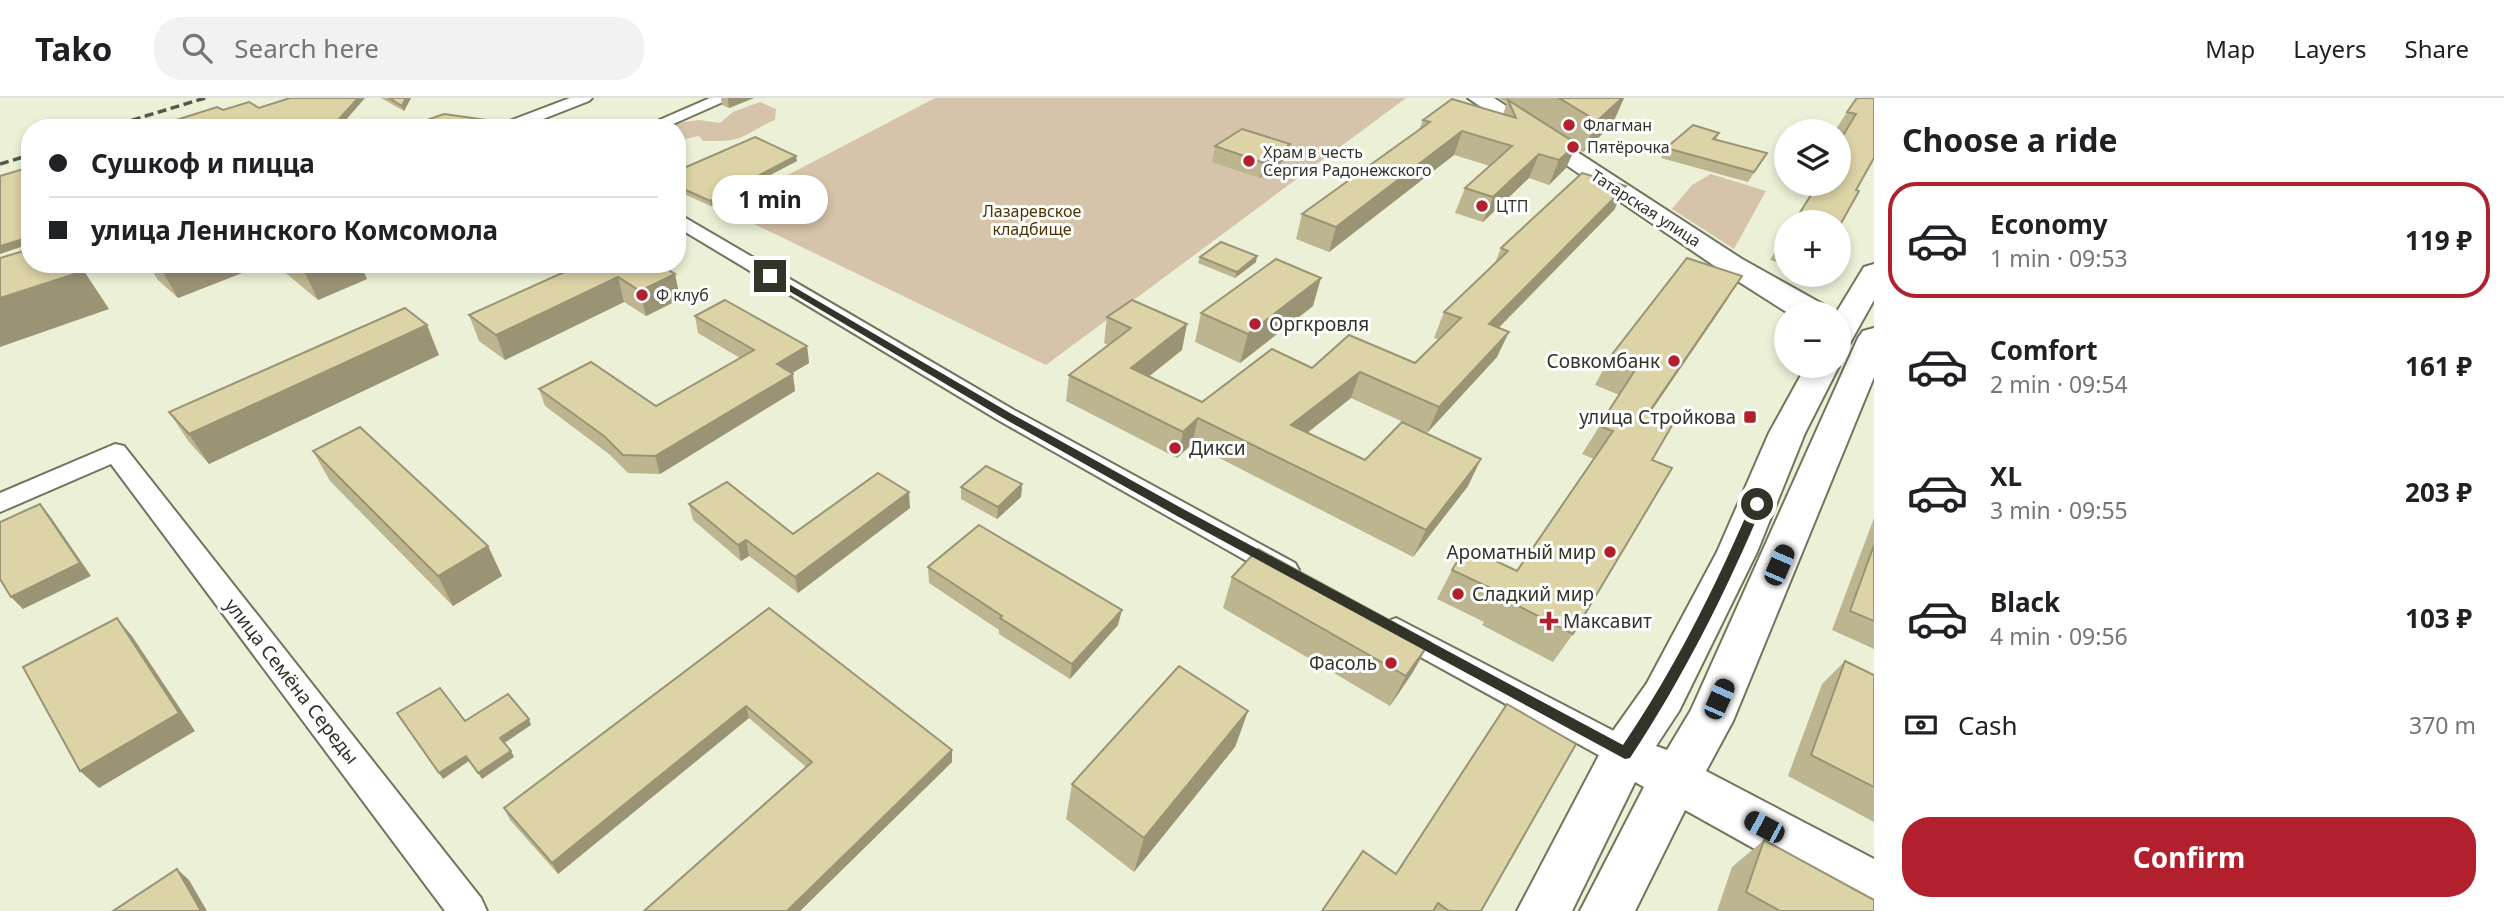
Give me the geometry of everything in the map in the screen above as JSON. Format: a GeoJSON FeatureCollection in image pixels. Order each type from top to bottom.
{"type":"FeatureCollection","features":[{"type":"Feature","properties":{"kind":"main road","name":"Татарская улица"},"geometry":{"type":"LineString","coordinates":[[1479,98],[1791,301]]}},
{"type":"Feature","properties":{"kind":"main road"},"geometry":{"type":"LineString","coordinates":[[1607,911],[1675,778],[1710,721],[1874,273]]}},
{"type":"Feature","properties":{"kind":"main road"},"geometry":{"type":"LineString","coordinates":[[1544,911],[1625,753],[1663,697],[1737,552],[1787,433],[1817,378]]}},
{"type":"Feature","properties":{"kind":"main road"},"geometry":{"type":"LineString","coordinates":[[1625,753],[1874,887]]}},
{"type":"Feature","properties":{"kind":"street"},"geometry":{"type":"LineString","coordinates":[[529,119],[584,98]]}},
{"type":"Feature","properties":{"kind":"street"},"geometry":{"type":"LineString","coordinates":[[672,119],[724,98]]}},
{"type":"Feature","properties":{"kind":"street"},"geometry":{"type":"LineString","coordinates":[[686,224],[1006,415],[1307,582]]}},
{"type":"Feature","properties":{"kind":"street","name":"улица Семёна Середы"},"geometry":{"type":"LineString","coordinates":[[0,503],[115,452],[468,911]]}},
{"type":"Feature","properties":{"kind":"street"},"geometry":{"type":"LineString","coordinates":[[1368,615],[1625,753]]}},
{"type":"Feature","properties":{"kind":"green space","name":"Лазаревское кладбище"},"geometry":{"type":"Polygon","coordinates":[[[935,98],[1406,98],[1046,365],[723,209],[935,98]]]}},
{"type":"Feature","properties":{"kind":"green space"},"geometry":{"type":"Polygon","coordinates":[[[760,102],[776,109],[775,120],[739,138],[724,141],[703,141],[699,136],[686,139],[686,122],[699,120],[720,123],[733,112],[760,102]]]}},
{"type":"Feature","properties":{"kind":"green space"},"geometry":{"type":"Polygon","coordinates":[[[1711,174],[1766,191],[1734,249],[1672,209],[1692,185],[1711,174]]]}},
{"type":"Feature","properties":{"kind":"building"},"geometry":{"type":"Polygon","coordinates":[[[290,98],[358,98],[339,119],[179,119],[217,107],[223,110],[249,102],[259,108],[290,98]]]}},
{"type":"Feature","properties":{"kind":"building"},"geometry":{"type":"Polygon","coordinates":[[[389,98],[406,98],[402,106],[389,98]]]}},
{"type":"Feature","properties":{"kind":"building"},"geometry":{"type":"Polygon","coordinates":[[[1559,98],[1622,98],[1597,121],[1559,98]]]}},
{"type":"Feature","properties":{"kind":"building"},"geometry":{"type":"Polygon","coordinates":[[[1857,98],[1874,98],[1874,158],[1856,190],[1859,191],[1848,210],[1802,210],[1810,196],[1851,196],[1851,122],[1856,114],[1847,112],[1857,98]]]}},
{"type":"Feature","properties":{"kind":"building"},"geometry":{"type":"Polygon","coordinates":[[[1452,99],[1516,118],[1508,100],[1577,144],[1559,160],[1539,154],[1493,197],[1465,188],[1512,146],[1462,131],[1336,227],[1302,214],[1430,122],[1423,120],[1452,99]]]}},
{"type":"Feature","properties":{"kind":"building"},"geometry":{"type":"Polygon","coordinates":[[[444,114],[480,119],[430,119],[444,114]]]}},
{"type":"Feature","properties":{"kind":"building"},"geometry":{"type":"Polygon","coordinates":[[[1693,125],[1719,133],[1713,139],[1767,153],[1754,172],[1666,148],[1693,125]]]}},
{"type":"Feature","properties":{"kind":"building"},"geometry":{"type":"Polygon","coordinates":[[[1242,129],[1290,144],[1264,163],[1215,146],[1242,129]]]}},
{"type":"Feature","properties":{"kind":"building"},"geometry":{"type":"Polygon","coordinates":[[[755,137],[796,156],[710,201],[686,190],[686,167],[755,137]]]}},
{"type":"Feature","properties":{"kind":"building"},"geometry":{"type":"Polygon","coordinates":[[[21,170],[21,240],[0,246],[0,176],[21,170]]]}},
{"type":"Feature","properties":{"kind":"building"},"geometry":{"type":"Polygon","coordinates":[[[1582,173],[1626,186],[1489,324],[1509,332],[1439,407],[1360,372],[1291,425],[1365,460],[1402,422],[1481,459],[1426,530],[1198,418],[1183,432],[1069,375],[1131,328],[1107,317],[1132,300],[1187,324],[1131,368],[1202,402],[1272,349],[1312,368],[1349,335],[1415,363],[1461,318],[1444,312],[1508,251],[1501,248],[1582,173]]]}},
{"type":"Feature","properties":{"kind":"building"},"geometry":{"type":"Polygon","coordinates":[[[1221,242],[1257,256],[1237,272],[1200,257],[1221,242]]]}},
{"type":"Feature","properties":{"kind":"building"},"geometry":{"type":"Polygon","coordinates":[[[21,252],[21,273],[78,273],[0,298],[0,258],[21,252]]]}},
{"type":"Feature","properties":{"kind":"building"},"geometry":{"type":"Polygon","coordinates":[[[1687,258],[1742,276],[1649,412],[1674,422],[1652,460],[1672,468],[1573,634],[1499,596],[1501,593],[1452,570],[1466,547],[1517,571],[1613,431],[1599,426],[1637,367],[1610,357],[1687,258]]]}},
{"type":"Feature","properties":{"kind":"building"},"geometry":{"type":"Polygon","coordinates":[[[1276,259],[1321,278],[1248,334],[1201,313],[1276,259]]]}},
{"type":"Feature","properties":{"kind":"building"},"geometry":{"type":"Polygon","coordinates":[[[562,273],[675,274],[640,291],[618,277],[496,335],[469,315],[562,273]]]}},
{"type":"Feature","properties":{"kind":"building"},"geometry":{"type":"Polygon","coordinates":[[[725,300],[807,346],[777,364],[793,374],[655,456],[623,455],[604,436],[539,389],[591,362],[656,406],[754,350],[695,316],[725,300]]]}},
{"type":"Feature","properties":{"kind":"building"},"geometry":{"type":"Polygon","coordinates":[[[405,308],[427,325],[189,434],[169,412],[405,308]]]}},
{"type":"Feature","properties":{"kind":"building"},"geometry":{"type":"Polygon","coordinates":[[[360,427],[488,546],[438,576],[313,451],[360,427]]]}},
{"type":"Feature","properties":{"kind":"building"},"geometry":{"type":"Polygon","coordinates":[[[986,466],[1022,484],[998,507],[961,487],[986,466]]]}},
{"type":"Feature","properties":{"kind":"building"},"geometry":{"type":"Polygon","coordinates":[[[878,473],[909,492],[795,577],[746,540],[738,545],[689,504],[727,482],[793,534],[878,473]]]}},
{"type":"Feature","properties":{"kind":"building"},"geometry":{"type":"Polygon","coordinates":[[[40,504],[80,563],[11,597],[0,579],[0,522],[40,504]]]}},
{"type":"Feature","properties":{"kind":"building"},"geometry":{"type":"Polygon","coordinates":[[[979,525],[1122,610],[1072,664],[928,567],[979,525]]]}},
{"type":"Feature","properties":{"kind":"building"},"geometry":{"type":"Polygon","coordinates":[[[1874,545],[1874,621],[1850,611],[1874,545]]]}},
{"type":"Feature","properties":{"kind":"building"},"geometry":{"type":"Polygon","coordinates":[[[1258,549],[1430,642],[1406,676],[1232,577],[1258,549]]]}},
{"type":"Feature","properties":{"kind":"building"},"geometry":{"type":"Polygon","coordinates":[[[769,608],[952,750],[787,911],[644,911],[812,762],[746,706],[552,863],[504,808],[769,608]]]}},
{"type":"Feature","properties":{"kind":"building"},"geometry":{"type":"Polygon","coordinates":[[[117,618],[179,713],[80,771],[23,667],[117,618]]]}},
{"type":"Feature","properties":{"kind":"building"},"geometry":{"type":"Polygon","coordinates":[[[1845,661],[1874,675],[1874,787],[1811,755],[1845,661]]]}},
{"type":"Feature","properties":{"kind":"building"},"geometry":{"type":"Polygon","coordinates":[[[1179,666],[1248,711],[1144,838],[1072,784],[1179,666]]]}},
{"type":"Feature","properties":{"kind":"building"},"geometry":{"type":"Polygon","coordinates":[[[440,688],[465,721],[508,694],[529,719],[500,738],[511,751],[478,773],[466,756],[439,773],[397,713],[440,688]]]}},
{"type":"Feature","properties":{"kind":"building"},"geometry":{"type":"Polygon","coordinates":[[[1507,704],[1576,744],[1481,911],[1449,911],[1438,903],[1433,911],[1322,911],[1363,851],[1396,874],[1507,704]]]}},
{"type":"Feature","properties":{"kind":"building"},"geometry":{"type":"Polygon","coordinates":[[[1764,840],[1874,900],[1874,911],[1780,911],[1746,892],[1764,840]]]}},
{"type":"Feature","properties":{"kind":"building"},"geometry":{"type":"Polygon","coordinates":[[[177,869],[201,911],[113,911],[177,869]]]}},
{"type":"Feature","properties":{"kind":"railway"},"geometry":{"type":"LineString","coordinates":[[136,119],[205,98]]}},
{"type":"Feature","properties":{"kind":"railway"},"geometry":{"type":"LineString","coordinates":[[0,164],[21,158]]}},
{"type":"Feature","properties":{"kind":"place","name":"Флагман"},"geometry":{"type":"Point","coordinates":[1569,125]}},
{"type":"Feature","properties":{"kind":"place","name":"Пятёрочка"},"geometry":{"type":"Point","coordinates":[1573,147]}},
{"type":"Feature","properties":{"kind":"place","name":"Храм в честь Сергия Радонежского"},"geometry":{"type":"Point","coordinates":[1249,161]}},
{"type":"Feature","properties":{"kind":"place","name":"ЦТП"},"geometry":{"type":"Point","coordinates":[1482,206]}},
{"type":"Feature","properties":{"kind":"place","name":"Ф клуб"},"geometry":{"type":"Point","coordinates":[642,295]}},
{"type":"Feature","properties":{"kind":"place","name":"Оргкровля"},"geometry":{"type":"Point","coordinates":[1255,324]}},
{"type":"Feature","properties":{"kind":"place","name":"Совкомбанк"},"geometry":{"type":"Point","coordinates":[1674,361]}},
{"type":"Feature","properties":{"kind":"place","name":"улица Стройкова"},"geometry":{"type":"Point","coordinates":[1750,417]}},
{"type":"Feature","properties":{"kind":"place","name":"Дикси"},"geometry":{"type":"Point","coordinates":[1175,448]}},
{"type":"Feature","properties":{"kind":"place","name":"Ароматный мир"},"geometry":{"type":"Point","coordinates":[1610,552]}},
{"type":"Feature","properties":{"kind":"place","name":"Сладкий мир"},"geometry":{"type":"Point","coordinates":[1458,594]}},
{"type":"Feature","properties":{"kind":"place","name":"Максавит"},"geometry":{"type":"Point","coordinates":[1549,621]}},
{"type":"Feature","properties":{"kind":"place","name":"Фасоль"},"geometry":{"type":"Point","coordinates":[1391,663]}},
{"type":"Feature","properties":{"kind":"route"},"geometry":{"type":"LineString","coordinates":[[770,276],[1006,415],[1245,549],[1555,713],[1625,753],[1663,697],[1737,552],[1757,504]]}}]}
